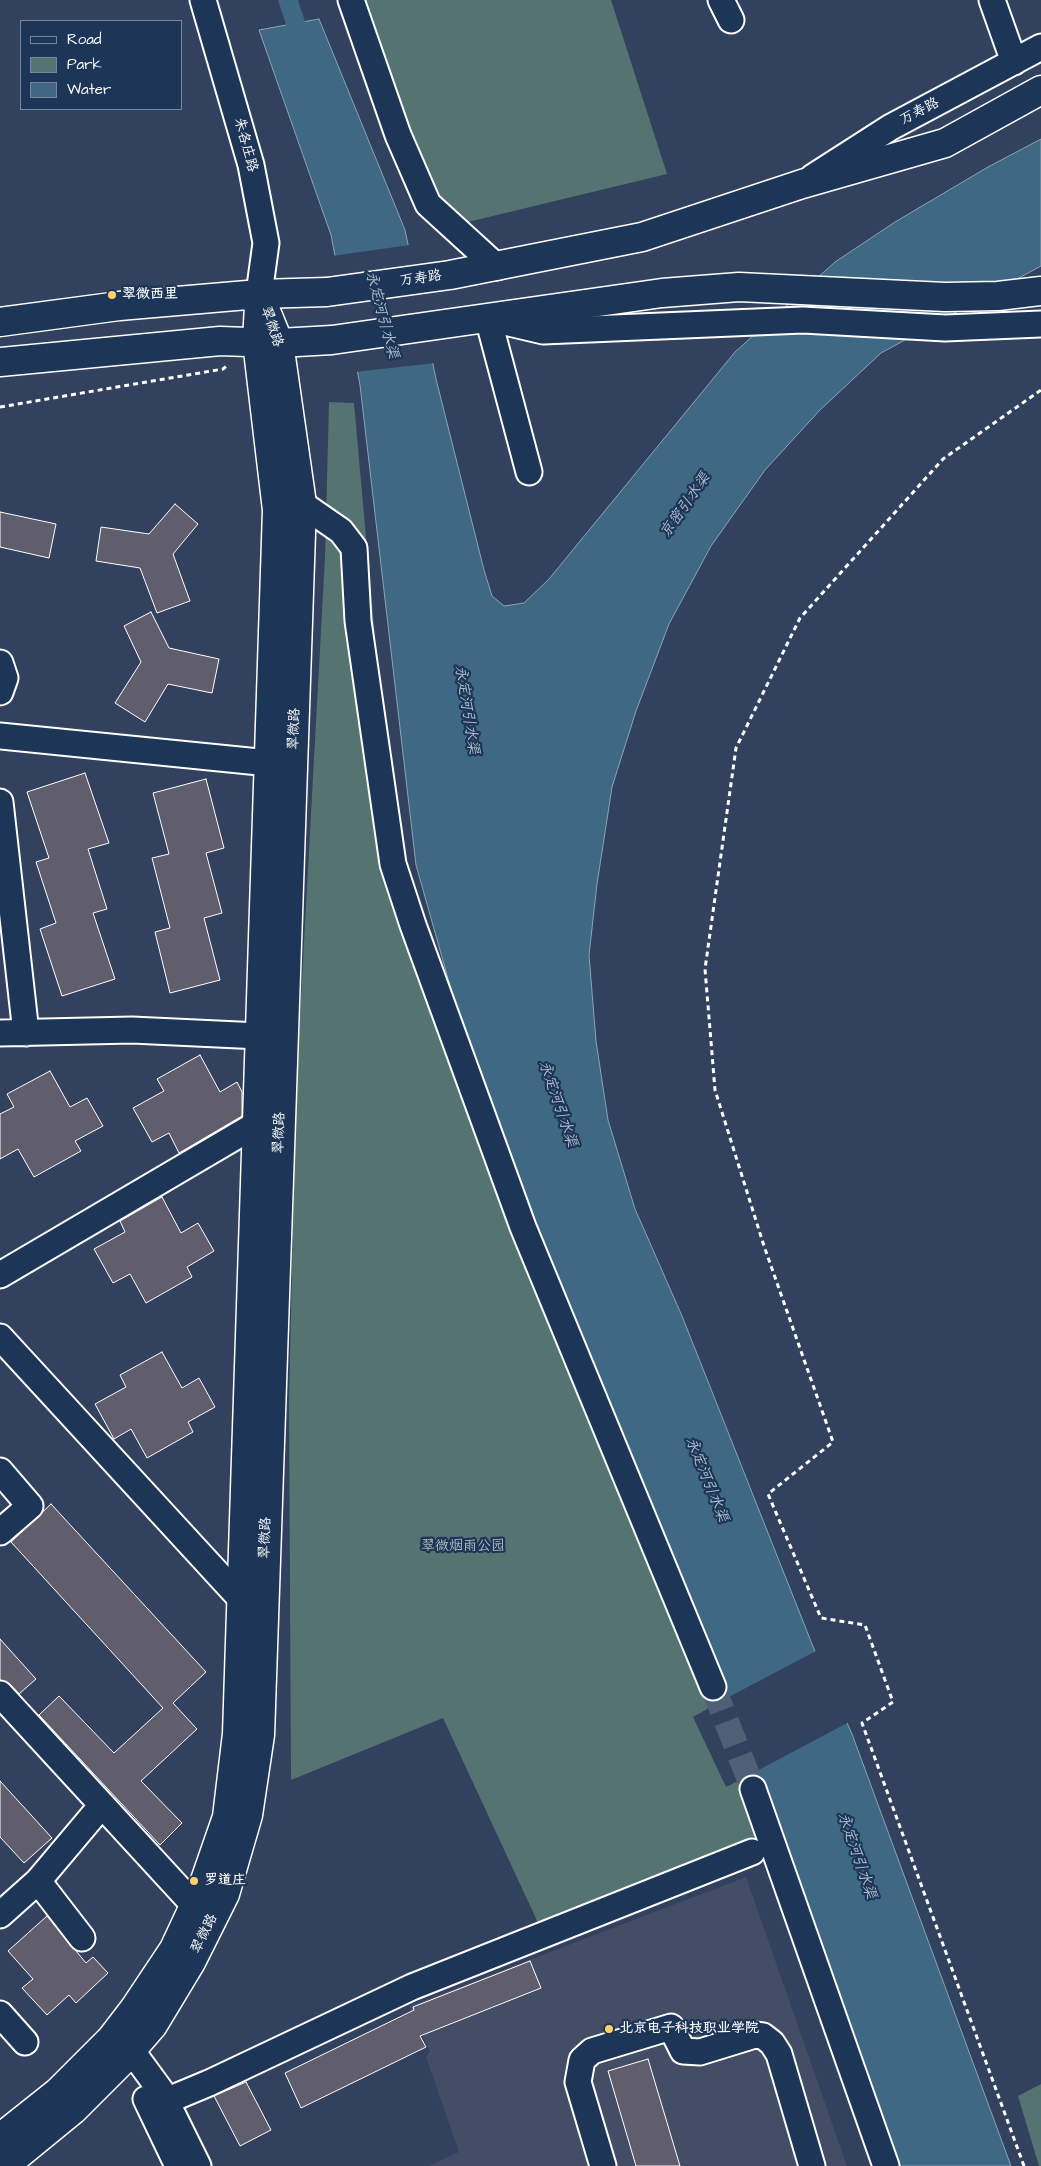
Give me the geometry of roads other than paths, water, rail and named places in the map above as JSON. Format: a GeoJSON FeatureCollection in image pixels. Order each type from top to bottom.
{"type":"FeatureCollection","features":[{"type":"Feature","properties":{"kind":"main road","name":"万寿路"},"geometry":{"type":"LineString","coordinates":[[0,322],[119,306],[259,294],[327,292],[497,267],[642,237],[802,184],[945,143],[1041,90]]}},
{"type":"Feature","properties":{"kind":"main road"},"geometry":{"type":"LineString","coordinates":[[0,362],[220,341],[268,343],[332,340],[662,293],[739,287],[945,297],[998,296],[1041,292]]}},
{"type":"Feature","properties":{"kind":"main road","name":"翠微路"},"geometry":{"type":"LineString","coordinates":[[0,2138],[58,2092],[121,2050],[153,2025],[192,1962],[225,1894],[248,1815],[260,1735],[302,504],[259,294]]}},
{"type":"Feature","properties":{"kind":"main road","name":"翠微路"},"geometry":{"type":"LineString","coordinates":[[0,2165],[18,2154],[73,2110],[121,2050],[134,2009],[174,1949],[194,1905],[227,1817],[237,1734],[277,510],[268,343]]}},
{"type":"Feature","properties":{"kind":"street","name":"朱各庄路"},"geometry":{"type":"LineString","coordinates":[[203,0],[253,175],[266,244],[259,294]]}},
{"type":"Feature","properties":{"kind":"street"},"geometry":{"type":"LineString","coordinates":[[351,0],[398,135],[428,204],[497,267]]}},
{"type":"Feature","properties":{"kind":"street"},"geometry":{"type":"LineString","coordinates":[[992,0],[1014,62]]}},
{"type":"Feature","properties":{"kind":"street","name":"万寿路"},"geometry":{"type":"LineString","coordinates":[[802,184],[890,127],[1041,47]]}},
{"type":"Feature","properties":{"kind":"street"},"geometry":{"type":"LineString","coordinates":[[529,472],[488,318],[543,331],[803,320],[945,328],[1039,324]]}},
{"type":"Feature","properties":{"kind":"street"},"geometry":{"type":"LineString","coordinates":[[302,504],[341,531],[354,548],[358,621],[396,872],[413,925],[523,1227],[714,1687]]}},
{"type":"Feature","properties":{"kind":"street"},"geometry":{"type":"LineString","coordinates":[[0,663],[5,678],[0,692]]}},
{"type":"Feature","properties":{"kind":"street"},"geometry":{"type":"LineString","coordinates":[[0,736],[269,763]]}},
{"type":"Feature","properties":{"kind":"street"},"geometry":{"type":"LineString","coordinates":[[0,802],[26,1033]]}},
{"type":"Feature","properties":{"kind":"street"},"geometry":{"type":"LineString","coordinates":[[0,1033],[132,1030],[260,1036]]}},
{"type":"Feature","properties":{"kind":"street"},"geometry":{"type":"LineString","coordinates":[[0,1275],[257,1124]]}},
{"type":"Feature","properties":{"kind":"street"},"geometry":{"type":"LineString","coordinates":[[0,1338],[241,1599]]}},
{"type":"Feature","properties":{"kind":"street"},"geometry":{"type":"LineString","coordinates":[[0,1472],[30,1506],[0,1532]]}},
{"type":"Feature","properties":{"kind":"street"},"geometry":{"type":"LineString","coordinates":[[0,1694],[194,1905]]}},
{"type":"Feature","properties":{"kind":"street"},"geometry":{"type":"LineString","coordinates":[[753,1789],[886,2166]]}},
{"type":"Feature","properties":{"kind":"street"},"geometry":{"type":"LineString","coordinates":[[3,1907],[38,1881],[102,1805]]}},
{"type":"Feature","properties":{"kind":"street"},"geometry":{"type":"LineString","coordinates":[[166,2101],[209,2083],[412,1987],[752,1852]]}},
{"type":"Feature","properties":{"kind":"street"},"geometry":{"type":"LineString","coordinates":[[38,1881],[82,1938]]}},
{"type":"Feature","properties":{"kind":"street"},"geometry":{"type":"LineString","coordinates":[[0,2014],[25,2042]]}},
{"type":"Feature","properties":{"kind":"street"},"geometry":{"type":"LineString","coordinates":[[603,2166],[578,2082],[582,2060],[592,2051],[671,2027],[683,2051],[700,2052],[755,2035],[763,2036],[772,2043],[780,2054],[812,2166]]}},
{"type":"Feature","properties":{"kind":"street"},"geometry":{"type":"LineString","coordinates":[[121,2050],[166,2101],[198,2166]]}},
{"type":"Feature","properties":{"kind":"street"},"geometry":{"type":"LineString","coordinates":[[121,2050],[148,2101],[178,2166]]}},
{"type":"Feature","properties":{"kind":"water","name":"京密引水渠"},"geometry":{"type":"Polygon","coordinates":[[[319,19],[405,230],[436,379],[484,570],[492,596],[504,606],[524,603],[549,579],[735,352],[835,262],[895,222],[988,167],[1041,139],[1041,266],[881,353],[820,410],[765,470],[711,546],[669,624],[636,711],[612,787],[597,884],[589,955],[596,1041],[608,1120],[635,1209],[682,1316],[814,1649],[852,1734],[1011,2166],[899,2166],[757,1775],[491,1131],[416,865],[360,385],[331,235],[259,30],[319,19]]]}},
{"type":"Feature","properties":{"kind":"waterway","name":"永定河引水渠"},"geometry":{"type":"LineString","coordinates":[[288,0],[303,46]]}},
{"type":"Feature","properties":{"kind":"tunnel"},"geometry":{"type":"LineString","coordinates":[[713,1687],[753,1789]]}},
{"type":"Feature","properties":{"kind":"place","name":"翠微西里"},"geometry":{"type":"Point","coordinates":[112,295]}},
{"type":"Feature","properties":{"kind":"place","name":"罗道庄"},"geometry":{"type":"Point","coordinates":[194,1881]}},
{"type":"Feature","properties":{"kind":"place","name":"北京电子科技职业学院"},"geometry":{"type":"Point","coordinates":[609,2029]}},
{"type":"Feature","properties":{"kind":"park label","name":"翠微烟雨公园"},"geometry":{"type":"Point","coordinates":[463,1547]}}]}
